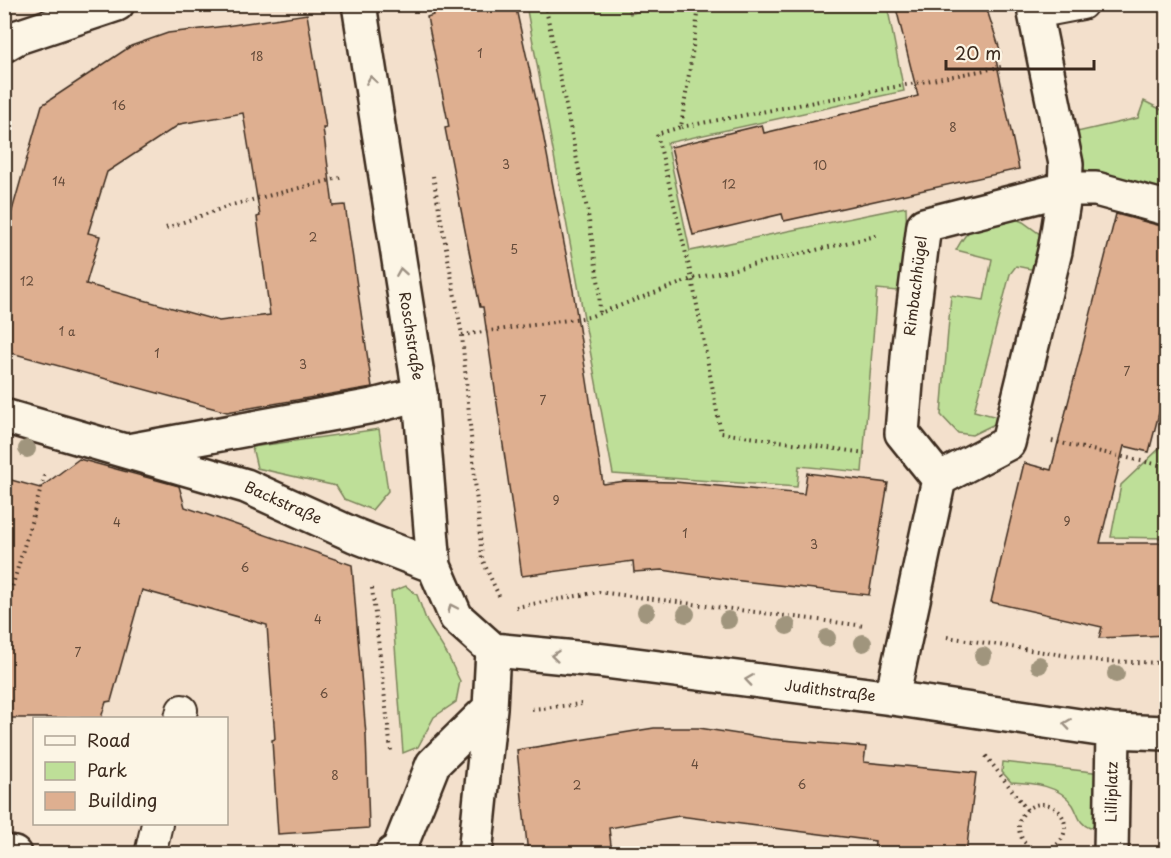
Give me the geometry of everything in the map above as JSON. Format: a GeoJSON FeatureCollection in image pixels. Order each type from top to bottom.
{"type":"FeatureCollection","features":[{"type":"Feature","properties":{"kind":"street"},"geometry":{"type":"LineString","coordinates":[[4,45],[18,37],[117,4]]}},
{"type":"Feature","properties":{"kind":"street","name":"Roschstraße"},"geometry":{"type":"LineString","coordinates":[[359,4],[420,394],[434,566],[456,617],[493,650]]}},
{"type":"Feature","properties":{"kind":"street"},"geometry":{"type":"LineString","coordinates":[[892,698],[906,631],[932,469],[1008,443],[1056,251],[1065,189],[1066,164],[1034,9]]}},
{"type":"Feature","properties":{"kind":"street","name":"Rimbachhügel"},"geometry":{"type":"LineString","coordinates":[[932,469],[902,433],[909,345],[924,225],[1065,189],[1096,189],[1167,208]]}},
{"type":"Feature","properties":{"kind":"street","name":"Backstraße"},"geometry":{"type":"LineString","coordinates":[[128,451],[373,406],[420,394]]}},
{"type":"Feature","properties":{"kind":"street","name":"Backstraße"},"geometry":{"type":"LineString","coordinates":[[4,416],[246,486],[354,535],[434,566]]}},
{"type":"Feature","properties":{"kind":"street"},"geometry":{"type":"LineString","coordinates":[[475,854],[493,650]]}},
{"type":"Feature","properties":{"kind":"street","name":"Judithstraße"},"geometry":{"type":"LineString","coordinates":[[493,650],[597,660],[892,698],[1113,731],[1167,733]]}},
{"type":"Feature","properties":{"kind":"street"},"geometry":{"type":"LineString","coordinates":[[392,854],[399,849],[433,764],[489,710]]}},
{"type":"Feature","properties":{"kind":"street","name":"Lilliplatz"},"geometry":{"type":"LineString","coordinates":[[1111,854],[1113,731]]}},
{"type":"Feature","properties":{"kind":"street"},"geometry":{"type":"LineString","coordinates":[[4,852],[14,854]]}},
{"type":"Feature","properties":{"kind":"lane"},"geometry":{"type":"LineString","coordinates":[[1034,9],[1082,4]]}},
{"type":"Feature","properties":{"kind":"lane"},"geometry":{"type":"LineString","coordinates":[[150,854],[157,825]]}},
{"type":"Feature","properties":{"kind":"path"},"geometry":{"type":"LineString","coordinates":[[545,4],[588,214],[599,286],[600,314]]}},
{"type":"Feature","properties":{"kind":"path"},"geometry":{"type":"LineString","coordinates":[[681,127],[698,14],[696,4]]}},
{"type":"Feature","properties":{"kind":"path"},"geometry":{"type":"LineString","coordinates":[[932,469],[897,458],[721,433],[692,279],[657,134],[681,127],[1044,59]]}},
{"type":"Feature","properties":{"kind":"path"},"geometry":{"type":"LineString","coordinates":[[165,228],[232,205],[384,167]]}},
{"type":"Feature","properties":{"kind":"path"},"geometry":{"type":"LineString","coordinates":[[433,176],[462,335],[482,559],[501,599]]}},
{"type":"Feature","properties":{"kind":"path"},"geometry":{"type":"LineString","coordinates":[[462,335],[589,317],[692,279],[924,225]]}},
{"type":"Feature","properties":{"kind":"path"},"geometry":{"type":"LineString","coordinates":[[4,615],[57,431]]}},
{"type":"Feature","properties":{"kind":"path"},"geometry":{"type":"LineString","coordinates":[[1010,432],[1167,466]]}},
{"type":"Feature","properties":{"kind":"path"},"geometry":{"type":"LineString","coordinates":[[505,609],[599,592],[906,631],[1101,661],[1167,663]]}},
{"type":"Feature","properties":{"kind":"path"},"geometry":{"type":"LineString","coordinates":[[489,710],[584,704]]}},
{"type":"Feature","properties":{"kind":"path"},"geometry":{"type":"LineString","coordinates":[[981,749],[1026,810]]}},
{"type":"Feature","properties":{"kind":"path"},"geometry":{"type":"LineString","coordinates":[[1048,804],[1061,813],[1065,828],[1060,842],[1047,850],[1032,848],[1026,843],[1019,831],[1019,823],[1026,810],[1033,805],[1048,804]]}},
{"type":"Feature","properties":{"kind":"path"},"geometry":{"type":"LineString","coordinates":[[195,854],[207,850],[219,854]]}},
{"type":"Feature","properties":{"kind":"green space"},"geometry":{"type":"Polygon","coordinates":[[[662,4],[887,5],[904,91],[667,143],[690,251],[906,207],[908,292],[877,289],[862,472],[799,466],[797,487],[613,474],[526,5],[627,5],[630,14],[662,4]]]}},
{"type":"Feature","properties":{"kind":"green space"},"geometry":{"type":"Polygon","coordinates":[[[1144,101],[1166,112],[1166,192],[1082,169],[1077,132],[1138,118],[1144,101]]]}},
{"type":"Feature","properties":{"kind":"green space"},"geometry":{"type":"Polygon","coordinates":[[[1001,213],[1023,222],[1041,235],[1046,272],[1016,266],[1010,274],[974,411],[1005,419],[972,435],[958,433],[941,415],[951,295],[984,300],[992,259],[956,250],[974,227],[1001,213]]]}},
{"type":"Feature","properties":{"kind":"green space"},"geometry":{"type":"Polygon","coordinates":[[[1166,426],[1166,538],[1111,537],[1121,485],[1160,448],[1166,426]]]}},
{"type":"Feature","properties":{"kind":"green space"},"geometry":{"type":"Polygon","coordinates":[[[379,429],[388,491],[372,510],[344,499],[336,486],[257,468],[252,447],[379,429]]]}},
{"type":"Feature","properties":{"kind":"green space"},"geometry":{"type":"Polygon","coordinates":[[[406,586],[417,595],[427,622],[447,654],[460,681],[456,702],[434,717],[418,747],[403,753],[391,592],[406,586]]]}},
{"type":"Feature","properties":{"kind":"green space"},"geometry":{"type":"Polygon","coordinates":[[[1003,762],[1102,773],[1098,824],[1090,828],[1083,824],[1068,798],[1053,789],[1037,784],[1011,782],[1002,772],[1003,762]]]}},
{"type":"Feature","properties":{"kind":"building"},"geometry":{"type":"Polygon","coordinates":[[[431,4],[515,4],[539,113],[573,290],[603,484],[626,481],[675,482],[804,494],[807,473],[888,483],[869,595],[662,570],[634,572],[633,561],[522,576],[483,307],[480,307],[445,128],[449,127],[427,17],[433,15],[431,4]]]}},
{"type":"Feature","properties":{"kind":"building"},"geometry":{"type":"Polygon","coordinates":[[[895,4],[985,4],[1001,53],[995,55],[1019,169],[784,221],[782,214],[693,235],[671,147],[762,125],[764,133],[918,96],[895,4]]]}},
{"type":"Feature","properties":{"kind":"building"},"geometry":{"type":"Polygon","coordinates":[[[307,14],[326,128],[323,128],[333,206],[345,205],[372,387],[227,412],[4,351],[4,239],[42,105],[131,46],[168,33],[307,14]],[[243,113],[180,124],[107,172],[88,233],[100,236],[86,284],[219,321],[270,315],[257,217],[260,216],[243,113]]]}},
{"type":"Feature","properties":{"kind":"building"},"geometry":{"type":"Polygon","coordinates":[[[1116,214],[1167,226],[1167,382],[1149,452],[1124,446],[1100,543],[1167,543],[1167,635],[1099,638],[1102,627],[991,602],[1024,463],[1051,470],[1116,214]]]}},
{"type":"Feature","properties":{"kind":"building"},"geometry":{"type":"Polygon","coordinates":[[[79,459],[179,486],[185,507],[352,565],[366,735],[369,828],[278,834],[272,740],[275,739],[267,625],[142,590],[111,701],[106,702],[101,717],[4,718],[4,478],[40,488],[79,459]]]}},
{"type":"Feature","properties":{"kind":"building"},"geometry":{"type":"Polygon","coordinates":[[[654,728],[699,728],[771,739],[866,747],[864,762],[976,773],[966,854],[874,854],[875,841],[679,816],[609,828],[612,854],[528,854],[517,750],[654,728]]]}}]}
